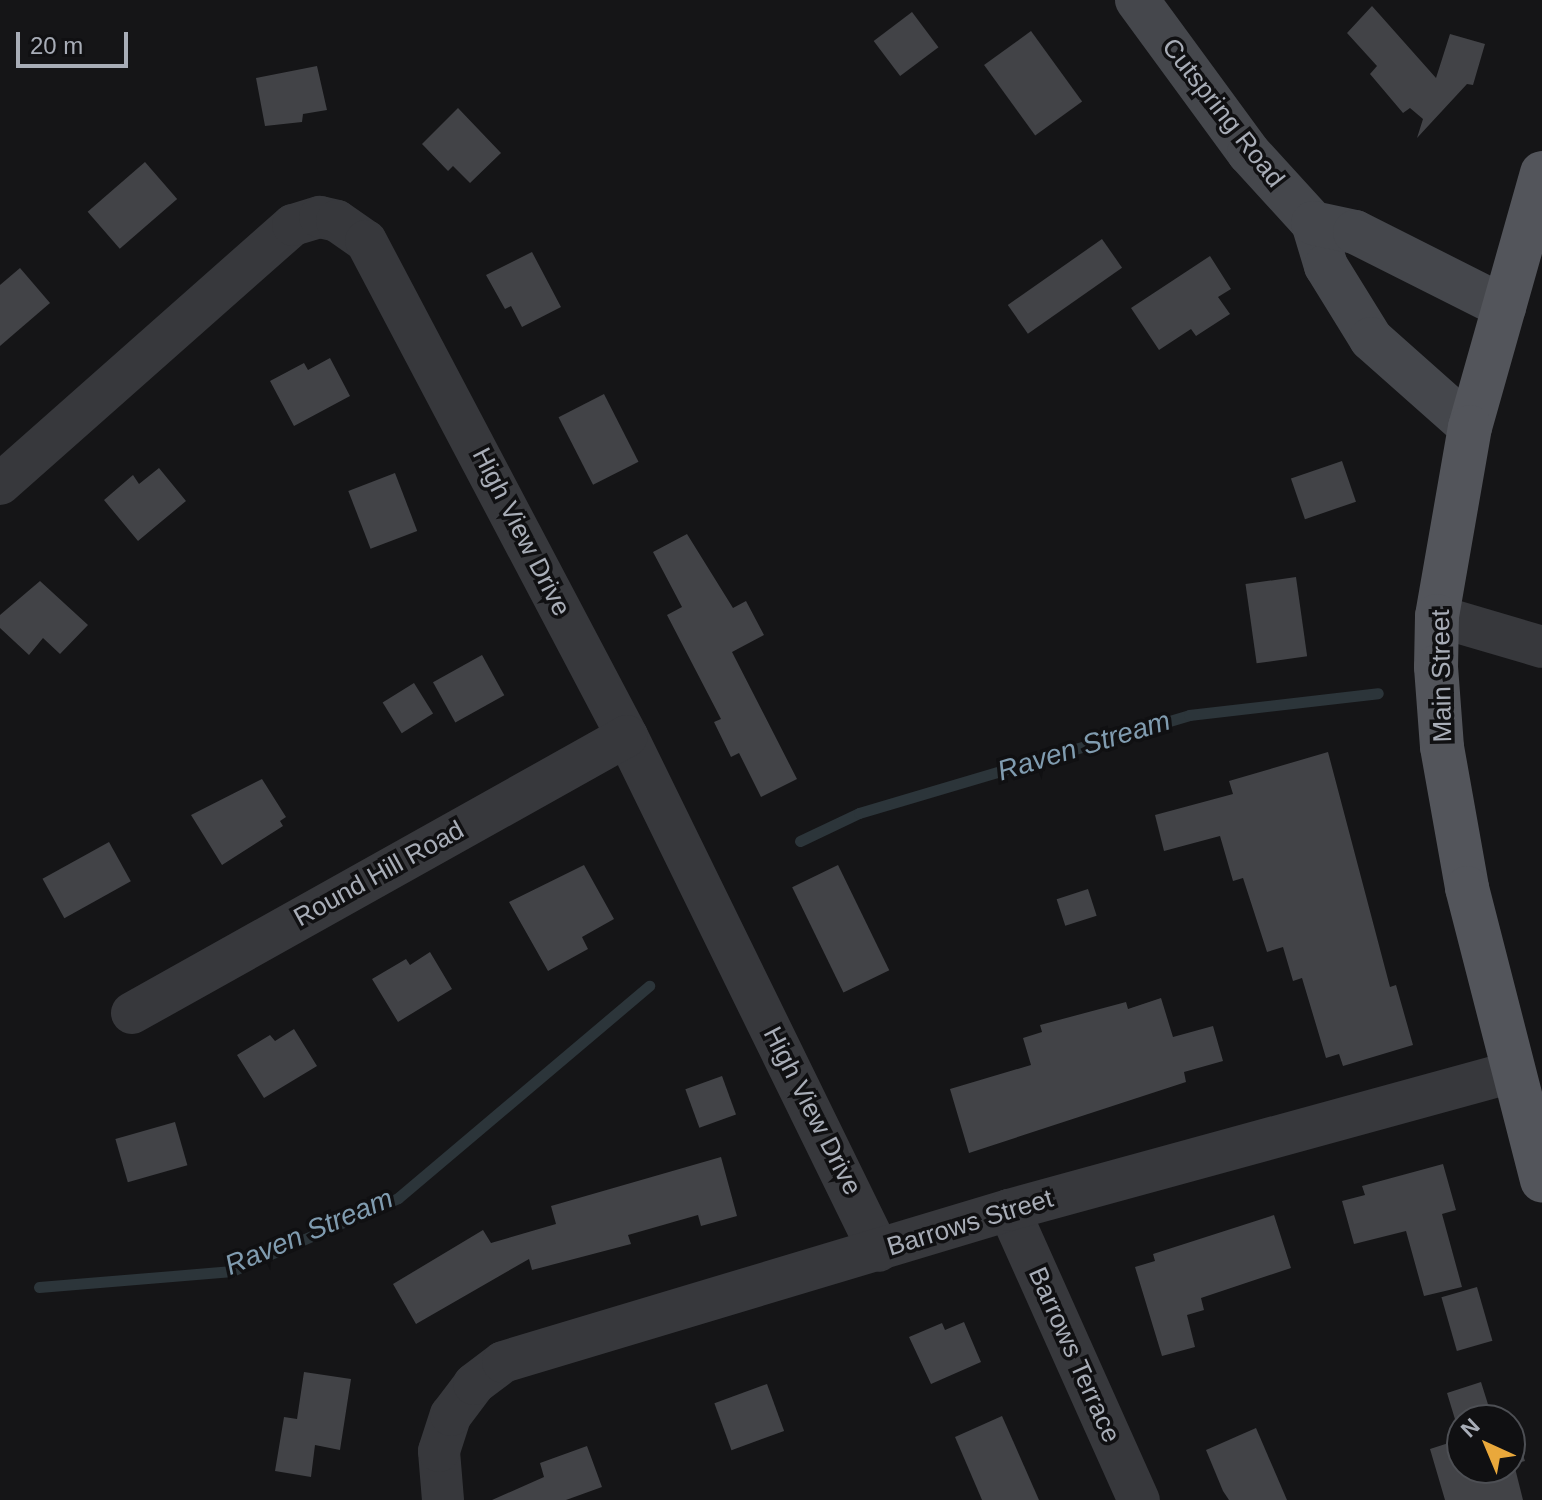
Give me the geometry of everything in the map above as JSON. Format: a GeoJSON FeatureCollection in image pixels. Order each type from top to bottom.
{"type":"FeatureCollection","features":[{"type":"Feature","properties":{"kind":"main road","name":"Main Street"},"geometry":{"type":"LineString","coordinates":[[1542,173],[1470,427],[1437,616],[1437,683],[1453,818],[1512,1072],[1542,1181]]}},
{"type":"Feature","properties":{"kind":"street","name":"Cutspring Road"},"geometry":{"type":"LineString","coordinates":[[1137,0],[1249,153],[1313,223],[1326,266],[1371,339],[1470,427]]}},
{"type":"Feature","properties":{"kind":"street","name":"High View Drive"},"geometry":{"type":"LineString","coordinates":[[0,484],[280,235],[306,219],[337,221],[366,241],[378,257],[627,736],[879,1251]]}},
{"type":"Feature","properties":{"kind":"street"},"geometry":{"type":"LineString","coordinates":[[1313,223],[1355,232],[1504,307]]}},
{"type":"Feature","properties":{"kind":"street"},"geometry":{"type":"LineString","coordinates":[[1437,616],[1542,647]]}},
{"type":"Feature","properties":{"kind":"street","name":"Round Hill Road"},"geometry":{"type":"LineString","coordinates":[[132,1013],[627,736]]}},
{"type":"Feature","properties":{"kind":"street","name":"Barrows Street"},"geometry":{"type":"LineString","coordinates":[[443,1500],[439,1451],[451,1415],[474,1384],[503,1362],[1009,1210],[1512,1072]]}},
{"type":"Feature","properties":{"kind":"street","name":"Barrows Terrace"},"geometry":{"type":"LineString","coordinates":[[1009,1210],[1139,1500]]}},
{"type":"Feature","properties":{"kind":"building"},"geometry":{"type":"Polygon","coordinates":[[[1372,6],[1436,78],[1450,34],[1485,44],[1473,85],[1467,84],[1417,138],[1423,119],[1410,108],[1403,113],[1370,74],[1377,66],[1347,33],[1372,6]]]}},
{"type":"Feature","properties":{"kind":"building"},"geometry":{"type":"Polygon","coordinates":[[[912,12],[938,47],[900,76],[874,41],[912,12]]]}},
{"type":"Feature","properties":{"kind":"building"},"geometry":{"type":"Polygon","coordinates":[[[1031,31],[1082,101],[1035,135],[984,65],[1031,31]]]}},
{"type":"Feature","properties":{"kind":"building"},"geometry":{"type":"Polygon","coordinates":[[[317,66],[327,110],[303,114],[302,122],[265,126],[256,78],[317,66]]]}},
{"type":"Feature","properties":{"kind":"building"},"geometry":{"type":"Polygon","coordinates":[[[458,108],[501,153],[470,183],[453,166],[448,171],[422,144],[458,108]]]}},
{"type":"Feature","properties":{"kind":"building"},"geometry":{"type":"Polygon","coordinates":[[[145,162],[177,199],[120,249],[88,212],[145,162]]]}},
{"type":"Feature","properties":{"kind":"building"},"geometry":{"type":"Polygon","coordinates":[[[1102,239],[1122,268],[1028,334],[1008,305],[1102,239]]]}},
{"type":"Feature","properties":{"kind":"building"},"geometry":{"type":"Polygon","coordinates":[[[532,252],[561,307],[522,327],[511,306],[505,309],[486,275],[532,252]]]}},
{"type":"Feature","properties":{"kind":"building"},"geometry":{"type":"Polygon","coordinates":[[[1210,256],[1231,289],[1218,297],[1230,314],[1196,336],[1191,329],[1159,350],[1131,308],[1210,256]]]}},
{"type":"Feature","properties":{"kind":"building"},"geometry":{"type":"Polygon","coordinates":[[[20,268],[50,303],[0,346],[0,285],[20,268]]]}},
{"type":"Feature","properties":{"kind":"building"},"geometry":{"type":"Polygon","coordinates":[[[330,358],[350,396],[294,426],[270,381],[304,363],[308,370],[330,358]]]}},
{"type":"Feature","properties":{"kind":"building"},"geometry":{"type":"Polygon","coordinates":[[[604,394],[639,462],[593,485],[559,417],[604,394]]]}},
{"type":"Feature","properties":{"kind":"building"},"geometry":{"type":"Polygon","coordinates":[[[1342,461],[1356,502],[1305,519],[1291,479],[1342,461]]]}},
{"type":"Feature","properties":{"kind":"building"},"geometry":{"type":"Polygon","coordinates":[[[159,468],[186,501],[138,541],[104,500],[133,475],[139,484],[159,468]]]}},
{"type":"Feature","properties":{"kind":"building"},"geometry":{"type":"Polygon","coordinates":[[[395,473],[417,531],[371,549],[348,491],[395,473]]]}},
{"type":"Feature","properties":{"kind":"building"},"geometry":{"type":"Polygon","coordinates":[[[687,534],[733,608],[746,601],[764,635],[732,652],[797,779],[761,797],[739,753],[731,757],[714,722],[721,719],[667,615],[682,607],[653,552],[687,534]]]}},
{"type":"Feature","properties":{"kind":"building"},"geometry":{"type":"Polygon","coordinates":[[[1296,577],[1307,656],[1257,663],[1245,584],[1296,577]]]}},
{"type":"Feature","properties":{"kind":"building"},"geometry":{"type":"Polygon","coordinates":[[[40,581],[88,625],[60,654],[43,638],[29,655],[0,628],[0,615],[40,581]]]}},
{"type":"Feature","properties":{"kind":"building"},"geometry":{"type":"Polygon","coordinates":[[[482,655],[504,695],[455,722],[433,682],[482,655]]]}},
{"type":"Feature","properties":{"kind":"building"},"geometry":{"type":"Polygon","coordinates":[[[414,683],[433,714],[402,733],[383,703],[414,683]]]}},
{"type":"Feature","properties":{"kind":"building"},"geometry":{"type":"Polygon","coordinates":[[[1328,752],[1390,987],[1396,985],[1413,1045],[1343,1066],[1339,1054],[1326,1058],[1302,978],[1293,981],[1283,947],[1267,952],[1243,878],[1233,881],[1220,836],[1164,851],[1155,815],[1233,794],[1229,781],[1328,752]]]}},
{"type":"Feature","properties":{"kind":"building"},"geometry":{"type":"Polygon","coordinates":[[[262,779],[286,817],[280,821],[283,826],[222,865],[191,815],[262,779]]]}},
{"type":"Feature","properties":{"kind":"building"},"geometry":{"type":"Polygon","coordinates":[[[109,842],[131,881],[64,918],[43,879],[109,842]]]}},
{"type":"Feature","properties":{"kind":"building"},"geometry":{"type":"Polygon","coordinates":[[[584,865],[614,919],[582,937],[588,949],[548,971],[509,902],[584,865]]]}},
{"type":"Feature","properties":{"kind":"building"},"geometry":{"type":"Polygon","coordinates":[[[838,865],[889,970],[843,993],[792,887],[838,865]]]}},
{"type":"Feature","properties":{"kind":"building"},"geometry":{"type":"Polygon","coordinates":[[[1088,889],[1097,916],[1065,926],[1057,899],[1088,889]]]}},
{"type":"Feature","properties":{"kind":"building"},"geometry":{"type":"Polygon","coordinates":[[[430,952],[452,989],[398,1022],[372,979],[406,959],[410,965],[430,952]]]}},
{"type":"Feature","properties":{"kind":"building"},"geometry":{"type":"Polygon","coordinates":[[[1161,998],[1173,1037],[1213,1026],[1223,1061],[1184,1072],[1186,1082],[969,1153],[950,1089],[1031,1065],[1023,1038],[1042,1032],[1040,1025],[1126,1002],[1128,1009],[1161,998]]]}},
{"type":"Feature","properties":{"kind":"building"},"geometry":{"type":"Polygon","coordinates":[[[294,1029],[317,1066],[264,1098],[237,1055],[270,1035],[275,1041],[294,1029]]]}},
{"type":"Feature","properties":{"kind":"building"},"geometry":{"type":"Polygon","coordinates":[[[722,1076],[736,1115],[699,1128],[685,1089],[722,1076]]]}},
{"type":"Feature","properties":{"kind":"building"},"geometry":{"type":"Polygon","coordinates":[[[175,1122],[187,1165],[128,1182],[115,1139],[175,1122]]]}},
{"type":"Feature","properties":{"kind":"building"},"geometry":{"type":"Polygon","coordinates":[[[721,1157],[737,1216],[701,1226],[698,1215],[628,1235],[631,1244],[532,1270],[529,1259],[416,1324],[393,1284],[483,1230],[491,1243],[556,1224],[551,1206],[721,1157]]]}},
{"type":"Feature","properties":{"kind":"building"},"geometry":{"type":"Polygon","coordinates":[[[1443,1164],[1456,1210],[1442,1214],[1462,1287],[1424,1296],[1406,1231],[1354,1244],[1342,1201],[1365,1195],[1362,1186],[1443,1164]]]}},
{"type":"Feature","properties":{"kind":"building"},"geometry":{"type":"Polygon","coordinates":[[[1274,1215],[1291,1268],[1201,1298],[1204,1310],[1187,1315],[1195,1347],[1162,1356],[1135,1267],[1155,1261],[1153,1254],[1274,1215]]]}},
{"type":"Feature","properties":{"kind":"building"},"geometry":{"type":"Polygon","coordinates":[[[1477,1287],[1492,1341],[1457,1351],[1441,1297],[1477,1287]]]}},
{"type":"Feature","properties":{"kind":"building"},"geometry":{"type":"Polygon","coordinates":[[[964,1322],[981,1362],[931,1384],[909,1337],[942,1323],[945,1330],[964,1322]]]}},
{"type":"Feature","properties":{"kind":"building"},"geometry":{"type":"Polygon","coordinates":[[[304,1372],[351,1379],[340,1450],[315,1445],[311,1477],[275,1471],[284,1417],[297,1419],[304,1372]]]}},
{"type":"Feature","properties":{"kind":"building"},"geometry":{"type":"Polygon","coordinates":[[[1481,1382],[1488,1404],[1450,1404],[1447,1393],[1481,1382]]]}},
{"type":"Feature","properties":{"kind":"building"},"geometry":{"type":"Polygon","coordinates":[[[767,1384],[784,1431],[731,1450],[714,1403],[767,1384]]]}},
{"type":"Feature","properties":{"kind":"building"},"geometry":{"type":"Polygon","coordinates":[[[1002,1416],[1039,1500],[982,1500],[955,1437],[1002,1416]]]}},
{"type":"Feature","properties":{"kind":"building"},"geometry":{"type":"Polygon","coordinates":[[[1256,1428],[1287,1500],[1229,1500],[1223,1491],[1206,1450],[1256,1428]]]}},
{"type":"Feature","properties":{"kind":"building"},"geometry":{"type":"Polygon","coordinates":[[[1446,1444],[1446,1484],[1519,1484],[1523,1500],[1445,1500],[1430,1449],[1446,1444]]]}},
{"type":"Feature","properties":{"kind":"building"},"geometry":{"type":"Polygon","coordinates":[[[587,1446],[602,1487],[566,1500],[492,1500],[544,1477],[540,1463],[587,1446]]]}},
{"type":"Feature","properties":{"kind":"waterway","name":"Raven Stream"},"geometry":{"type":"LineString","coordinates":[[800,841],[859,813],[1189,715],[1378,693]]}},
{"type":"Feature","properties":{"kind":"waterway","name":"Raven Stream"},"geometry":{"type":"LineString","coordinates":[[39,1287],[232,1271],[398,1198],[649,986]]}}]}
